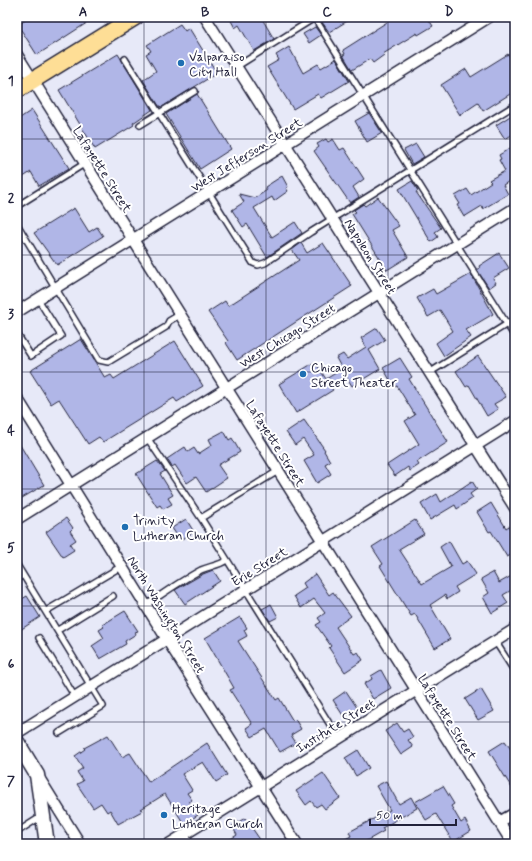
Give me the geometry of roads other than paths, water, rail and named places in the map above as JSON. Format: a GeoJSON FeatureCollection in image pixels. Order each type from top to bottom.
{"type":"FeatureCollection","features":[{"type":"Feature","properties":{"kind":"main road"},"geometry":{"type":"LineString","coordinates":[[17,90],[135,17]]}},
{"type":"Feature","properties":{"kind":"main road"},"geometry":{"type":"LineString","coordinates":[[17,742],[37,775],[47,844]]}},
{"type":"Feature","properties":{"kind":"street","name":"Napoleon Street"},"geometry":{"type":"LineString","coordinates":[[205,17],[476,446],[511,494],[515,508]]}},
{"type":"Feature","properties":{"kind":"street","name":"West Jefferson Street"},"geometry":{"type":"LineString","coordinates":[[17,312],[489,17]]}},
{"type":"Feature","properties":{"kind":"street","name":"Lafayette Street"},"geometry":{"type":"LineString","coordinates":[[17,55],[132,241],[227,389],[513,844]]}},
{"type":"Feature","properties":{"kind":"street","name":"West Chicago Street"},"geometry":{"type":"LineString","coordinates":[[17,519],[148,439],[457,243],[515,208]]}},
{"type":"Feature","properties":{"kind":"street","name":"North Washington Street"},"geometry":{"type":"LineString","coordinates":[[17,398],[21,414],[72,485],[166,639],[297,844]]}},
{"type":"Feature","properties":{"kind":"street","name":"Erie Street"},"geometry":{"type":"LineString","coordinates":[[17,733],[515,421]]}},
{"type":"Feature","properties":{"kind":"street","name":"Institute Street"},"geometry":{"type":"LineString","coordinates":[[169,844],[515,629]]}},
{"type":"Feature","properties":{"kind":"street"},"geometry":{"type":"LineString","coordinates":[[37,775],[80,844]]}},
{"type":"Feature","properties":{"kind":"street"},"geometry":{"type":"LineString","coordinates":[[499,822],[515,813]]}},
{"type":"Feature","properties":{"kind":"lane"},"geometry":{"type":"LineString","coordinates":[[236,67],[315,17],[515,338]]}},
{"type":"Feature","properties":{"kind":"lane"},"geometry":{"type":"LineString","coordinates":[[125,59],[256,265],[265,263],[332,219],[515,105]]}},
{"type":"Feature","properties":{"kind":"lane"},"geometry":{"type":"LineString","coordinates":[[140,125],[195,91]]}},
{"type":"Feature","properties":{"kind":"lane"},"geometry":{"type":"LineString","coordinates":[[17,206],[84,164]]}},
{"type":"Feature","properties":{"kind":"lane"},"geometry":{"type":"LineString","coordinates":[[17,224],[99,360],[108,362],[166,327],[169,321],[179,315]]}},
{"type":"Feature","properties":{"kind":"lane"},"geometry":{"type":"LineString","coordinates":[[17,334],[31,356],[61,336],[38,299]]}},
{"type":"Feature","properties":{"kind":"lane"},"geometry":{"type":"LineString","coordinates":[[429,372],[515,319]]}},
{"type":"Feature","properties":{"kind":"lane"},"geometry":{"type":"LineString","coordinates":[[148,439],[201,518],[338,738]]}},
{"type":"Feature","properties":{"kind":"lane"},"geometry":{"type":"LineString","coordinates":[[201,518],[278,471]]}},
{"type":"Feature","properties":{"kind":"lane"},"geometry":{"type":"LineString","coordinates":[[146,605],[192,575],[209,566],[219,565],[227,560]]}},
{"type":"Feature","properties":{"kind":"lane"},"geometry":{"type":"LineString","coordinates":[[17,565],[103,706],[59,733]]}},
{"type":"Feature","properties":{"kind":"lane"},"geometry":{"type":"LineString","coordinates":[[46,611],[122,566]]}},
{"type":"Feature","properties":{"kind":"lane"},"geometry":{"type":"LineString","coordinates":[[17,579],[23,575]]}},
{"type":"Feature","properties":{"kind":"lane"},"geometry":{"type":"LineString","coordinates":[[58,630],[113,596]]}},
{"type":"Feature","properties":{"kind":"lane"},"geometry":{"type":"LineString","coordinates":[[39,638],[75,697]]}},
{"type":"Feature","properties":{"kind":"lane"},"geometry":{"type":"LineString","coordinates":[[495,641],[515,672]]}},
{"type":"Feature","properties":{"kind":"lane"},"geometry":{"type":"LineString","coordinates":[[17,832],[43,816]]}},
{"type":"Feature","properties":{"kind":"lane"},"geometry":{"type":"LineString","coordinates":[[185,834],[191,844]]}},
{"type":"Feature","properties":{"kind":"place","name":"Valparaiso City Hall"},"geometry":{"type":"Point","coordinates":[181,63]}},
{"type":"Feature","properties":{"kind":"place","name":"Chicago Street Theater"},"geometry":{"type":"Point","coordinates":[303,374]}},
{"type":"Feature","properties":{"kind":"place","name":"Trinity Lutheran Church"},"geometry":{"type":"Point","coordinates":[125,527]}},
{"type":"Feature","properties":{"kind":"place","name":"Heritage Lutheran Church"},"geometry":{"type":"Point","coordinates":[164,815]}}]}
